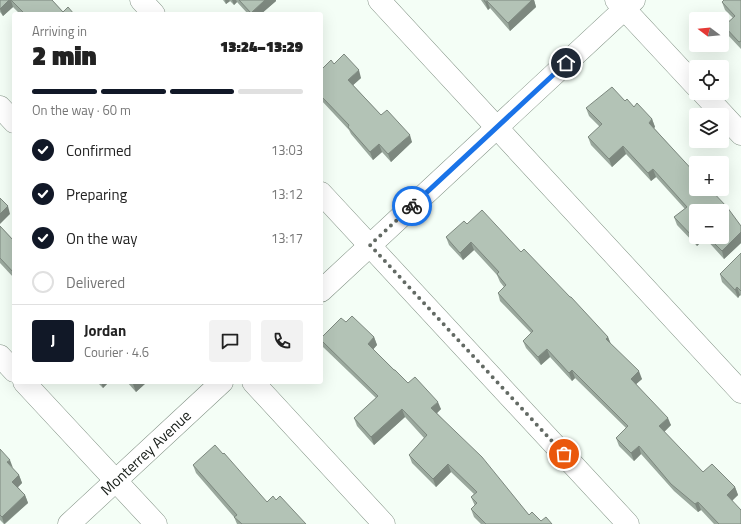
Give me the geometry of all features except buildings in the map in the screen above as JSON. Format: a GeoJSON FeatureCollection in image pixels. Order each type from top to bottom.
{"type":"FeatureCollection","features":[{"type":"Feature","properties":{"kind":"street"},"geometry":{"type":"LineString","coordinates":[[141,0],[152,12]]}},
{"type":"Feature","properties":{"kind":"street"},"geometry":{"type":"LineString","coordinates":[[379,0],[741,392]]}},
{"type":"Feature","properties":{"kind":"street"},"geometry":{"type":"LineString","coordinates":[[323,289],[497,128],[625,3],[689,78]]}},
{"type":"Feature","properties":{"kind":"street"},"geometry":{"type":"LineString","coordinates":[[709,100],[741,134]]}},
{"type":"Feature","properties":{"kind":"street"},"geometry":{"type":"LineString","coordinates":[[0,107],[12,120]]}},
{"type":"Feature","properties":{"kind":"street"},"geometry":{"type":"LineString","coordinates":[[323,194],[628,524]]}},
{"type":"Feature","properties":{"kind":"street"},"geometry":{"type":"LineString","coordinates":[[0,356],[12,369]]}},
{"type":"Feature","properties":{"kind":"street"},"geometry":{"type":"LineString","coordinates":[[26,384],[156,524]]}},
{"type":"Feature","properties":{"kind":"street","name":"Monterrey Avenue"},"geometry":{"type":"LineString","coordinates":[[69,524],[220,384]]}},
{"type":"Feature","properties":{"kind":"street"},"geometry":{"type":"LineString","coordinates":[[256,384],[384,524]]}},
{"type":"Feature","properties":{"kind":"way so far"},"geometry":{"type":"LineString","coordinates":[[412,206],[370,245],[564,454]]}},
{"type":"Feature","properties":{"kind":"route"},"geometry":{"type":"LineString","coordinates":[[412,206],[566,63]]}}]}
